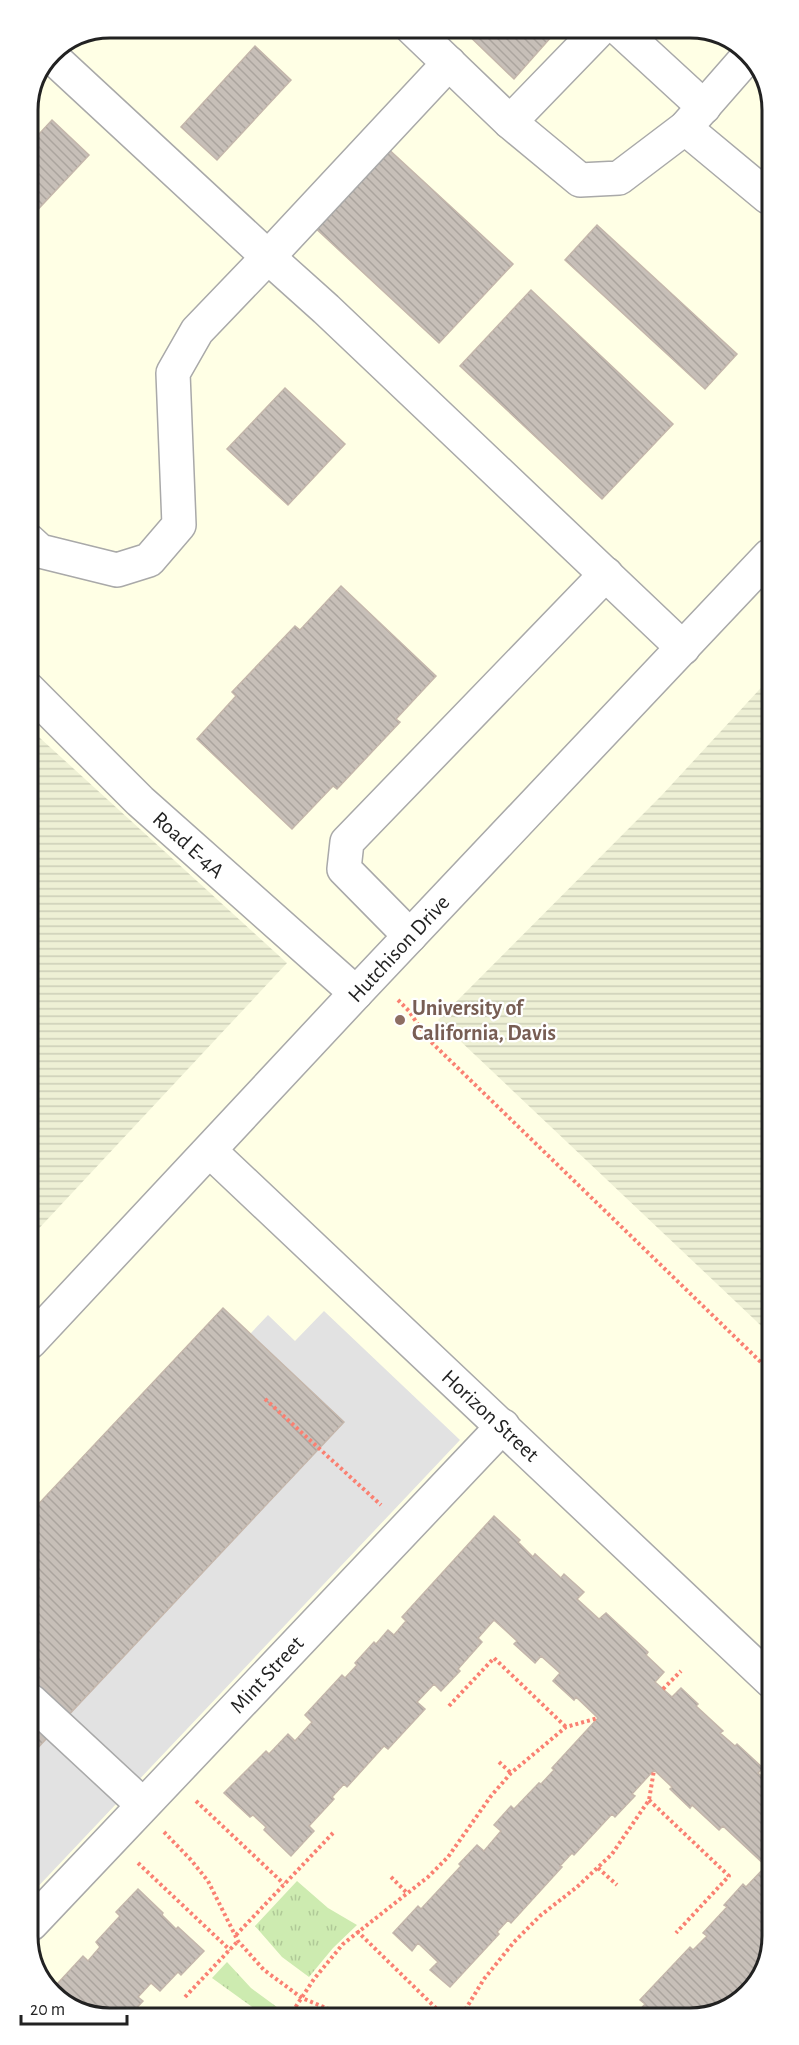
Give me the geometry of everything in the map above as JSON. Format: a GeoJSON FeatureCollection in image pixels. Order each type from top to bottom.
{"type":"FeatureCollection","features":[{"type":"Feature","properties":{"kind":"street"},"geometry":{"type":"LineString","coordinates":[[423,38],[510,122],[580,180],[619,178],[694,117],[743,62]]}},
{"type":"Feature","properties":{"kind":"street"},"geometry":{"type":"LineString","coordinates":[[510,122],[591,38]]}},
{"type":"Feature","properties":{"kind":"street"},"geometry":{"type":"LineString","coordinates":[[626,38],[694,117],[762,191]]}},
{"type":"Feature","properties":{"kind":"street"},"geometry":{"type":"LineString","coordinates":[[57,61],[326,309],[683,648]]}},
{"type":"Feature","properties":{"kind":"street"},"geometry":{"type":"LineString","coordinates":[[38,549],[117,570],[149,560],[179,525],[173,373],[197,332],[449,63]]}},
{"type":"Feature","properties":{"kind":"street","name":"Hutchison Drive"},"geometry":{"type":"LineString","coordinates":[[38,1334],[762,563]]}},
{"type":"Feature","properties":{"kind":"street"},"geometry":{"type":"LineString","coordinates":[[410,936],[344,869],[347,842],[606,574]]}},
{"type":"Feature","properties":{"kind":"street","name":"Road E-4A"},"geometry":{"type":"LineString","coordinates":[[38,699],[140,801],[365,984]]}},
{"type":"Feature","properties":{"kind":"street","name":"Horizon Street"},"geometry":{"type":"LineString","coordinates":[[210,1151],[762,1672]]}},
{"type":"Feature","properties":{"kind":"street","name":"Mint Street"},"geometry":{"type":"LineString","coordinates":[[38,1917],[503,1426]]}},
{"type":"Feature","properties":{"kind":"street"},"geometry":{"type":"LineString","coordinates":[[38,1708],[141,1807]]}},
{"type":"Feature","properties":{"kind":"path"},"geometry":{"type":"LineString","coordinates":[[365,984],[408,1011],[427,1038],[762,1363]]}},
{"type":"Feature","properties":{"kind":"path"},"geometry":{"type":"LineString","coordinates":[[265,1399],[382,1506]]}},
{"type":"Feature","properties":{"kind":"path"},"geometry":{"type":"LineString","coordinates":[[449,1706],[494,1658],[566,1727]]}},
{"type":"Feature","properties":{"kind":"path"},"geometry":{"type":"LineString","coordinates":[[663,1689],[681,1671]]}},
{"type":"Feature","properties":{"kind":"path"},"geometry":{"type":"LineString","coordinates":[[296,2007],[330,1959],[357,1931],[408,1894],[448,1857],[511,1773],[566,1727],[598,1718]]}},
{"type":"Feature","properties":{"kind":"path"},"geometry":{"type":"LineString","coordinates":[[500,1762],[511,1773]]}},
{"type":"Feature","properties":{"kind":"path"},"geometry":{"type":"LineString","coordinates":[[467,2008],[484,1979],[513,1942],[612,1854],[649,1800],[654,1770]]}},
{"type":"Feature","properties":{"kind":"path"},"geometry":{"type":"LineString","coordinates":[[649,1800],[729,1876],[676,1933]]}},
{"type":"Feature","properties":{"kind":"path"},"geometry":{"type":"LineString","coordinates":[[196,1801],[284,1884]]}},
{"type":"Feature","properties":{"kind":"path"},"geometry":{"type":"LineString","coordinates":[[141,1807],[192,1860],[208,1881],[238,1941],[264,1970],[302,1998],[324,2007]]}},
{"type":"Feature","properties":{"kind":"path"},"geometry":{"type":"LineString","coordinates":[[236,1935],[333,1833]]}},
{"type":"Feature","properties":{"kind":"path"},"geometry":{"type":"LineString","coordinates":[[138,1863],[230,1950]]}},
{"type":"Feature","properties":{"kind":"path"},"geometry":{"type":"LineString","coordinates":[[598,1868],[617,1885]]}},
{"type":"Feature","properties":{"kind":"path"},"geometry":{"type":"LineString","coordinates":[[391,1877],[408,1894]]}},
{"type":"Feature","properties":{"kind":"path"},"geometry":{"type":"LineString","coordinates":[[357,1931],[435,2008]]}},
{"type":"Feature","properties":{"kind":"path"},"geometry":{"type":"LineString","coordinates":[[185,1997],[238,1941]]}},
{"type":"Feature","properties":{"kind":"shaded area","name":"University of California, Davis"},"geometry":{"type":"Polygon","coordinates":[[[100,38],[694,38],[717,43],[733,52],[749,70],[758,87],[762,110],[762,1935],[758,1958],[744,1983],[733,1993],[712,2004],[689,2008],[105,2007],[82,2002],[66,1993],[55,1983],[41,1958],[38,1945],[38,105],[45,78],[62,55],[87,41],[100,38]]]}},
{"type":"Feature","properties":{"kind":"shaded area"},"geometry":{"type":"Polygon","coordinates":[[[762,687],[762,1326],[438,1020],[662,795],[762,687]]]}},
{"type":"Feature","properties":{"kind":"shaded area"},"geometry":{"type":"Polygon","coordinates":[[[38,736],[287,963],[38,1229],[38,736]]]}},
{"type":"Feature","properties":{"kind":"shaded area"},"geometry":{"type":"Polygon","coordinates":[[[324,1311],[460,1440],[38,1887],[38,1558],[268,1315],[295,1341],[324,1311]]]}},
{"type":"Feature","properties":{"kind":"green space"},"geometry":{"type":"Polygon","coordinates":[[[297,1881],[328,1908],[357,1925],[333,1948],[309,1977],[282,1957],[255,1926],[297,1881]]]}},
{"type":"Feature","properties":{"kind":"green space"},"geometry":{"type":"Polygon","coordinates":[[[227,1962],[251,1988],[277,2007],[253,2007],[212,1978],[227,1962]]]}},
{"type":"Feature","properties":{"kind":"building"},"geometry":{"type":"Polygon","coordinates":[[[471,38],[550,38],[514,79],[471,38]]]}},
{"type":"Feature","properties":{"kind":"building"},"geometry":{"type":"Polygon","coordinates":[[[255,46],[291,80],[217,160],[181,127],[255,46]]]}},
{"type":"Feature","properties":{"kind":"building"},"geometry":{"type":"Polygon","coordinates":[[[52,120],[89,155],[38,209],[38,135],[52,120]]]}},
{"type":"Feature","properties":{"kind":"building"},"geometry":{"type":"Polygon","coordinates":[[[384,145],[513,264],[439,343],[311,224],[384,145]]]}},
{"type":"Feature","properties":{"kind":"building"},"geometry":{"type":"Polygon","coordinates":[[[597,225],[737,354],[705,389],[565,260],[597,225]]]}},
{"type":"Feature","properties":{"kind":"building"},"geometry":{"type":"Polygon","coordinates":[[[531,290],[673,424],[602,499],[460,366],[531,290]]]}},
{"type":"Feature","properties":{"kind":"building"},"geometry":{"type":"Polygon","coordinates":[[[285,388],[345,444],[288,505],[227,449],[285,388]]]}},
{"type":"Feature","properties":{"kind":"building"},"geometry":{"type":"Polygon","coordinates":[[[341,586],[436,676],[396,719],[400,722],[337,789],[333,786],[292,829],[197,739],[236,696],[232,692],[295,626],[300,630],[341,586]]]}},
{"type":"Feature","properties":{"kind":"building"},"geometry":{"type":"Polygon","coordinates":[[[223,1308],[344,1422],[38,1748],[38,1505],[223,1308]]]}},
{"type":"Feature","properties":{"kind":"building"},"geometry":{"type":"Polygon","coordinates":[[[494,1516],[520,1540],[518,1542],[533,1557],[535,1554],[561,1578],[564,1574],[584,1592],[577,1599],[599,1619],[606,1613],[648,1652],[646,1655],[664,1672],[655,1682],[672,1697],[681,1688],[698,1704],[696,1706],[723,1731],[720,1733],[735,1746],[737,1744],[762,1767],[758,1773],[762,1777],[762,1862],[723,1826],[719,1830],[692,1805],[690,1808],[654,1770],[632,1794],[635,1796],[615,1817],[612,1814],[574,1855],[572,1853],[511,1923],[508,1920],[497,1932],[499,1934],[450,1987],[430,1970],[438,1962],[418,1943],[412,1951],[393,1933],[418,1906],[421,1909],[477,1845],[484,1851],[501,1831],[494,1825],[511,1806],[514,1809],[539,1783],[541,1784],[554,1770],[552,1768],[598,1718],[576,1697],[574,1700],[553,1681],[560,1673],[541,1656],[535,1663],[514,1644],[517,1641],[494,1620],[478,1638],[482,1642],[458,1669],[460,1671],[441,1691],[434,1684],[417,1702],[425,1709],[388,1749],[384,1746],[347,1787],[344,1784],[332,1797],[334,1799],[309,1826],[314,1831],[291,1856],[264,1830],[266,1827],[253,1815],[250,1817],[224,1793],[266,1751],[269,1754],[288,1734],[295,1741],[312,1722],[305,1715],[342,1675],[345,1678],[374,1642],[376,1644],[388,1630],[394,1635],[406,1621],[402,1617],[494,1516]]]}},
{"type":"Feature","properties":{"kind":"building"},"geometry":{"type":"Polygon","coordinates":[[[762,1870],[760,1949],[754,1967],[744,1983],[733,1993],[712,2004],[689,2008],[641,2008],[645,2004],[640,2000],[690,1947],[693,1950],[707,1936],[703,1933],[727,1907],[724,1905],[743,1884],[746,1887],[762,1870]]]}},
{"type":"Feature","properties":{"kind":"building"},"geometry":{"type":"Polygon","coordinates":[[[138,1889],[176,1929],[178,1927],[204,1951],[181,1975],[178,1972],[160,1991],[151,1983],[138,1997],[143,2001],[137,2007],[105,2007],[82,2002],[66,1993],[57,1984],[83,1956],[88,1961],[100,1947],[96,1942],[120,1916],[116,1912],[138,1889]]]}},
{"type":"Feature","properties":{"kind":"place","name":"University of California, Davis"},"geometry":{"type":"Point","coordinates":[400,1020]}}]}
